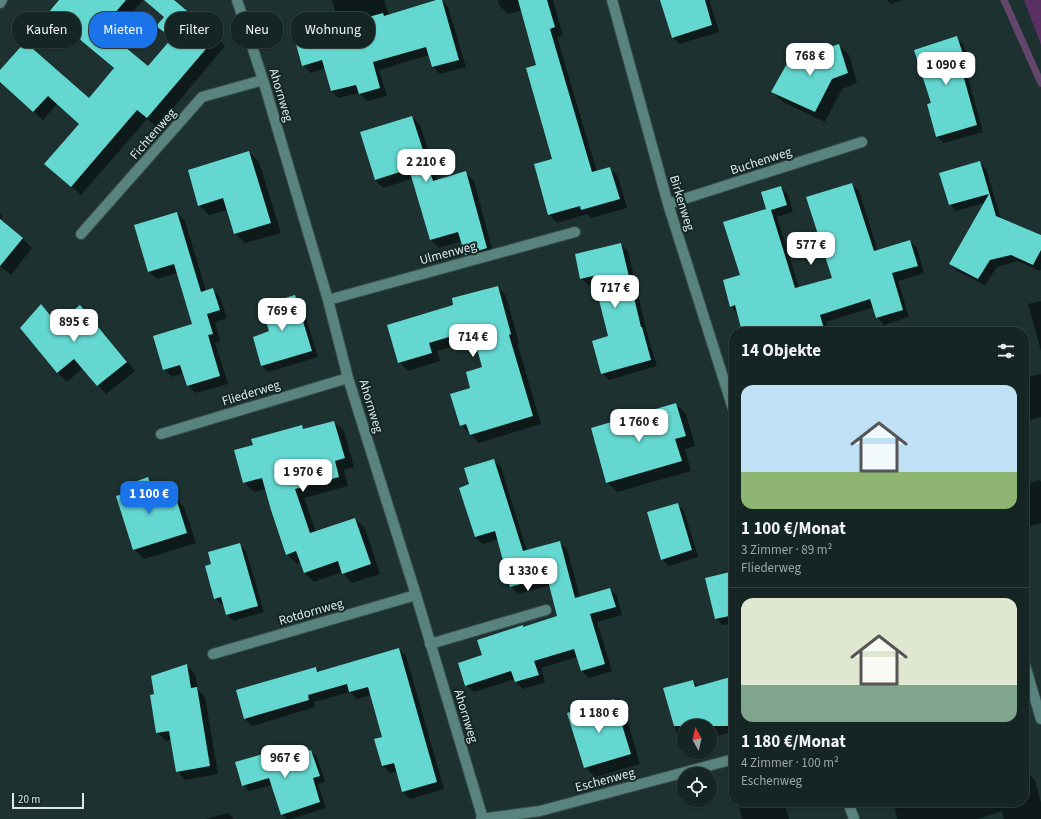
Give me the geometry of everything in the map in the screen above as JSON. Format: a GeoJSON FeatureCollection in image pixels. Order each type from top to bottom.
{"type":"FeatureCollection","features":[{"type":"Feature","properties":{"kind":"street","name":"Ahornweg"},"geometry":{"type":"LineString","coordinates":[[238,0],[328,300],[348,378],[416,595],[482,819]]}},
{"type":"Feature","properties":{"kind":"street","name":"Birkenweg"},"geometry":{"type":"LineString","coordinates":[[612,0],[668,204],[729,396]]}},
{"type":"Feature","properties":{"kind":"street","name":"Fichtenweg"},"geometry":{"type":"LineString","coordinates":[[81,234],[202,97],[263,80]]}},
{"type":"Feature","properties":{"kind":"street","name":"Buchenweg"},"geometry":{"type":"LineString","coordinates":[[668,204],[862,142]]}},
{"type":"Feature","properties":{"kind":"street","name":"Ulmenweg"},"geometry":{"type":"LineString","coordinates":[[328,300],[574,232]]}},
{"type":"Feature","properties":{"kind":"street","name":"Fliederweg"},"geometry":{"type":"LineString","coordinates":[[161,434],[348,378]]}},
{"type":"Feature","properties":{"kind":"street","name":"Rotdornweg"},"geometry":{"type":"LineString","coordinates":[[213,654],[416,595]]}},
{"type":"Feature","properties":{"kind":"street"},"geometry":{"type":"LineString","coordinates":[[430,644],[546,610]]}},
{"type":"Feature","properties":{"kind":"street"},"geometry":{"type":"LineString","coordinates":[[1029,679],[1041,719]]}},
{"type":"Feature","properties":{"kind":"street","name":"Eschenweg"},"geometry":{"type":"LineString","coordinates":[[482,819],[540,811],[729,760]]}},
{"type":"Feature","properties":{"kind":"street"},"geometry":{"type":"LineString","coordinates":[[850,807],[854,819]]}},
{"type":"Feature","properties":{"kind":"shaded area"},"geometry":{"type":"Polygon","coordinates":[[[1024,0],[1041,0],[1041,45],[1024,0]]]}},
{"type":"Feature","properties":{"kind":"building"},"geometry":{"type":"Polygon","coordinates":[[[59,0],[126,0],[116,12],[89,12],[89,47],[81,40],[81,12],[49,12],[59,0]]]}},
{"type":"Feature","properties":{"kind":"building"},"geometry":{"type":"Polygon","coordinates":[[[144,0],[174,0],[188,12],[165,12],[165,33],[157,27],[164,17],[144,0]]]}},
{"type":"Feature","properties":{"kind":"building"},"geometry":{"type":"Polygon","coordinates":[[[436,0],[442,0],[459,60],[432,67],[426,47],[373,62],[380,88],[359,94],[356,85],[331,91],[322,60],[302,66],[297,48],[375,48],[375,15],[383,13],[384,16],[436,0]]]}},
{"type":"Feature","properties":{"kind":"building"},"geometry":{"type":"Polygon","coordinates":[[[518,0],[547,0],[555,27],[550,29],[592,172],[610,167],[620,199],[581,210],[580,206],[548,215],[534,164],[552,159],[526,68],[536,65],[518,0]]]}},
{"type":"Feature","properties":{"kind":"building"},"geometry":{"type":"Polygon","coordinates":[[[660,0],[705,0],[712,25],[672,38],[660,0]]]}},
{"type":"Feature","properties":{"kind":"building"},"geometry":{"type":"Polygon","coordinates":[[[957,36],[968,69],[962,71],[977,125],[936,137],[927,104],[931,103],[914,50],[957,36]]]}},
{"type":"Feature","properties":{"kind":"building"},"geometry":{"type":"Polygon","coordinates":[[[839,44],[848,73],[832,79],[815,112],[771,92],[793,53],[804,56],[839,44]]]}},
{"type":"Feature","properties":{"kind":"building"},"geometry":{"type":"Polygon","coordinates":[[[165,46],[165,48],[207,48],[147,118],[137,110],[71,187],[44,164],[79,124],[48,96],[33,112],[0,82],[0,70],[20,48],[32,48],[89,98],[114,68],[90,48],[126,48],[148,66],[165,46]]]}},
{"type":"Feature","properties":{"kind":"building"},"geometry":{"type":"Polygon","coordinates":[[[412,116],[433,181],[466,171],[487,248],[465,255],[458,232],[430,240],[409,169],[375,180],[360,132],[412,116]]]}},
{"type":"Feature","properties":{"kind":"building"},"geometry":{"type":"Polygon","coordinates":[[[249,151],[271,223],[234,234],[223,198],[198,206],[188,170],[249,151]]]}},
{"type":"Feature","properties":{"kind":"building"},"geometry":{"type":"Polygon","coordinates":[[[980,161],[996,216],[1041,235],[1041,250],[1033,265],[1011,255],[990,260],[978,279],[949,264],[989,194],[949,205],[939,173],[980,161]]]}},
{"type":"Feature","properties":{"kind":"building"},"geometry":{"type":"Polygon","coordinates":[[[852,183],[874,251],[910,240],[918,266],[892,273],[903,310],[876,318],[870,299],[820,315],[824,327],[741,327],[735,305],[730,307],[723,280],[740,275],[723,222],[766,209],[761,192],[781,186],[787,205],[771,210],[795,288],[832,278],[806,197],[852,183]]]}},
{"type":"Feature","properties":{"kind":"building"},"geometry":{"type":"Polygon","coordinates":[[[177,212],[201,292],[213,288],[220,310],[207,314],[213,334],[208,335],[220,376],[187,386],[180,365],[163,370],[153,336],[192,324],[174,264],[148,272],[134,225],[177,212]]]}},
{"type":"Feature","properties":{"kind":"building"},"geometry":{"type":"Polygon","coordinates":[[[0,219],[23,238],[0,266],[0,219]]]}},
{"type":"Feature","properties":{"kind":"building"},"geometry":{"type":"Polygon","coordinates":[[[621,243],[641,327],[651,360],[601,374],[592,341],[608,336],[593,276],[580,279],[575,254],[621,243]]]}},
{"type":"Feature","properties":{"kind":"building"},"geometry":{"type":"Polygon","coordinates":[[[498,286],[511,334],[509,335],[533,416],[470,435],[466,424],[460,426],[450,394],[470,388],[466,372],[482,367],[472,330],[429,343],[432,353],[398,363],[387,325],[453,305],[452,298],[498,286]]]}},
{"type":"Feature","properties":{"kind":"building"},"geometry":{"type":"Polygon","coordinates":[[[295,295],[312,351],[261,366],[253,337],[269,331],[261,305],[295,295]]]}},
{"type":"Feature","properties":{"kind":"building"},"geometry":{"type":"Polygon","coordinates":[[[41,304],[57,324],[80,305],[127,362],[97,386],[74,359],[57,373],[20,328],[41,304]]]}},
{"type":"Feature","properties":{"kind":"building"},"geometry":{"type":"Polygon","coordinates":[[[676,403],[686,436],[675,439],[682,461],[606,483],[591,428],[676,403]]]}},
{"type":"Feature","properties":{"kind":"building"},"geometry":{"type":"Polygon","coordinates":[[[334,421],[345,458],[335,461],[339,477],[295,489],[310,533],[355,518],[371,564],[342,574],[338,561],[304,573],[296,551],[286,555],[262,478],[243,483],[234,450],[253,445],[251,439],[302,425],[303,429],[334,421]]]}},
{"type":"Feature","properties":{"kind":"building"},"geometry":{"type":"Polygon","coordinates":[[[494,459],[523,551],[560,541],[575,598],[610,588],[616,607],[590,614],[605,664],[581,671],[574,649],[534,661],[539,675],[515,682],[511,671],[465,686],[458,663],[482,655],[477,640],[557,616],[547,577],[510,587],[495,531],[475,537],[459,488],[469,484],[464,468],[494,459]]]}},
{"type":"Feature","properties":{"kind":"building"},"geometry":{"type":"Polygon","coordinates":[[[148,477],[156,501],[175,495],[187,533],[133,550],[116,496],[129,492],[126,485],[148,477]]]}},
{"type":"Feature","properties":{"kind":"building"},"geometry":{"type":"Polygon","coordinates":[[[678,503],[692,550],[661,560],[647,512],[678,503]]]}},
{"type":"Feature","properties":{"kind":"building"},"geometry":{"type":"Polygon","coordinates":[[[240,543],[258,606],[226,615],[221,597],[214,599],[205,566],[211,564],[208,552],[240,543]]]}},
{"type":"Feature","properties":{"kind":"building"},"geometry":{"type":"Polygon","coordinates":[[[729,572],[729,616],[715,619],[705,578],[729,572]]]}},
{"type":"Feature","properties":{"kind":"building"},"geometry":{"type":"Polygon","coordinates":[[[399,648],[437,782],[402,792],[394,763],[382,766],[374,739],[382,737],[368,687],[349,692],[347,684],[308,695],[309,700],[244,719],[236,690],[316,667],[317,672],[399,648]]]}},
{"type":"Feature","properties":{"kind":"building"},"geometry":{"type":"Polygon","coordinates":[[[187,664],[191,688],[197,687],[210,766],[176,772],[169,731],[156,733],[150,695],[154,694],[151,676],[187,664]]]}},
{"type":"Feature","properties":{"kind":"building"},"geometry":{"type":"Polygon","coordinates":[[[729,677],[729,726],[717,726],[717,719],[677,719],[677,726],[674,726],[663,688],[693,680],[695,687],[729,677]]]}},
{"type":"Feature","properties":{"kind":"building"},"geometry":{"type":"Polygon","coordinates":[[[614,699],[631,754],[584,768],[567,713],[614,699]]]}},
{"type":"Feature","properties":{"kind":"building"},"geometry":{"type":"Polygon","coordinates":[[[311,750],[320,776],[313,778],[320,802],[281,815],[269,778],[242,786],[235,762],[263,754],[266,764],[311,750]]]}},
{"type":"Feature","properties":{"kind":"waterway"},"geometry":{"type":"LineString","coordinates":[[1004,0],[1041,83]]}}]}
